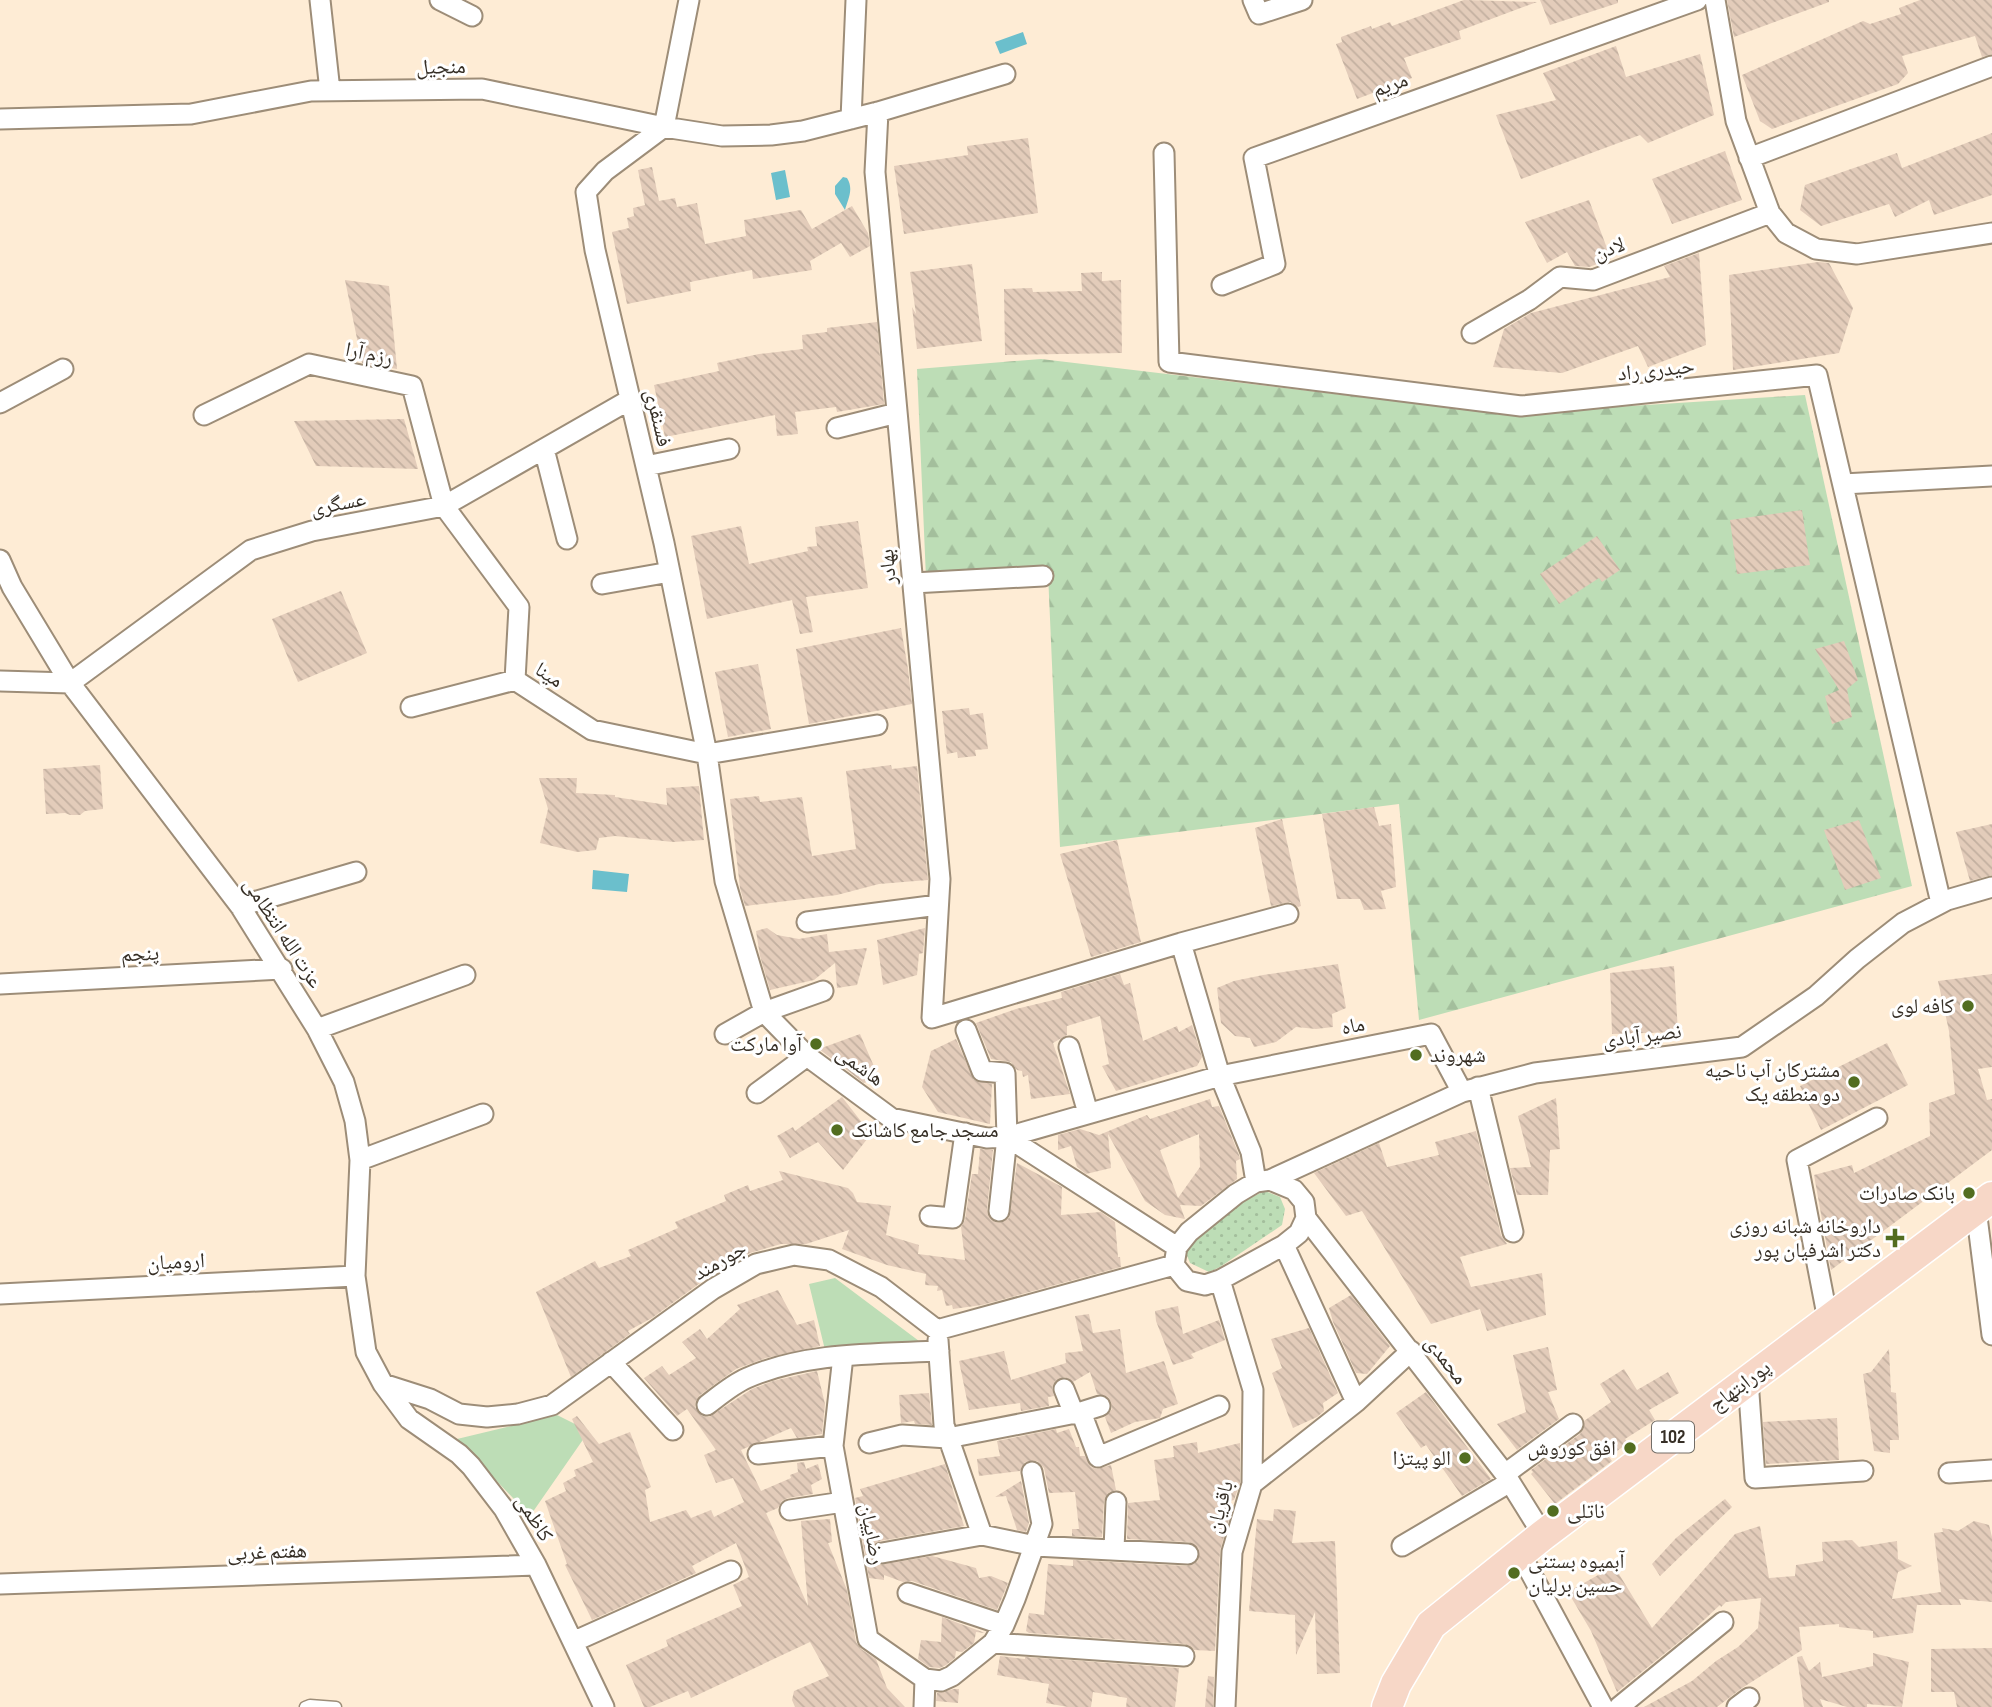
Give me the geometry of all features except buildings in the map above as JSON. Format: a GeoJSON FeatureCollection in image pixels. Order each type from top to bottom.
{"type":"FeatureCollection","features":[{"type":"Feature","properties":{"kind":"main road","name":"پورابتهاج"},"geometry":{"type":"LineString","coordinates":[[1388,1707],[1396,1684],[1431,1625],[1543,1535],[1984,1203]]}},
{"type":"Feature","properties":{"kind":"street"},"geometry":{"type":"LineString","coordinates":[[320,0],[330,91]]}},
{"type":"Feature","properties":{"kind":"street"},"geometry":{"type":"LineString","coordinates":[[440,0],[472,16]]}},
{"type":"Feature","properties":{"kind":"street"},"geometry":{"type":"LineString","coordinates":[[664,127],[689,0]]}},
{"type":"Feature","properties":{"kind":"street"},"geometry":{"type":"LineString","coordinates":[[851,119],[856,0]]}},
{"type":"Feature","properties":{"kind":"street"},"geometry":{"type":"LineString","coordinates":[[1253,0],[1259,14],[1302,0]]}},
{"type":"Feature","properties":{"kind":"street","name":"مریم"},"geometry":{"type":"LineString","coordinates":[[1222,285],[1275,264],[1254,158],[1697,0]]}},
{"type":"Feature","properties":{"kind":"street"},"geometry":{"type":"LineString","coordinates":[[1715,0],[1736,121],[1770,213],[1786,233],[1816,249],[1857,254],[1992,233]]}},
{"type":"Feature","properties":{"kind":"street"},"geometry":{"type":"LineString","coordinates":[[1749,159],[1992,66]]}},
{"type":"Feature","properties":{"kind":"street"},"geometry":{"type":"LineString","coordinates":[[878,112],[1005,74]]}},
{"type":"Feature","properties":{"kind":"street","name":"منجیل"},"geometry":{"type":"LineString","coordinates":[[0,119],[191,114],[311,91],[482,89],[664,127],[722,136],[803,131],[878,112]]}},
{"type":"Feature","properties":{"kind":"street","name":"بهادر"},"geometry":{"type":"LineString","coordinates":[[878,112],[875,172],[940,879],[932,1018],[1181,943]]}},
{"type":"Feature","properties":{"kind":"street","name":"فسنقری"},"geometry":{"type":"LineString","coordinates":[[664,127],[606,171],[586,192],[595,250],[670,572],[707,754]]}},
{"type":"Feature","properties":{"kind":"street","name":"حیدری راد"},"geometry":{"type":"LineString","coordinates":[[1164,153],[1168,362],[1521,406],[1817,375],[1941,903]]}},
{"type":"Feature","properties":{"kind":"street","name":"لادن"},"geometry":{"type":"LineString","coordinates":[[1472,333],[1529,300],[1560,277],[1593,280],[1770,213]]}},
{"type":"Feature","properties":{"kind":"street","name":"رزم آرا"},"geometry":{"type":"LineString","coordinates":[[204,415],[309,364],[412,386],[443,506]]}},
{"type":"Feature","properties":{"kind":"street"},"geometry":{"type":"LineString","coordinates":[[0,403],[63,369]]}},
{"type":"Feature","properties":{"kind":"street","name":"عسگری"},"geometry":{"type":"LineString","coordinates":[[70,683],[251,550],[312,531],[443,506],[631,399]]}},
{"type":"Feature","properties":{"kind":"street"},"geometry":{"type":"LineString","coordinates":[[838,428],[897,413]]}},
{"type":"Feature","properties":{"kind":"street"},"geometry":{"type":"LineString","coordinates":[[544,449],[567,539]]}},
{"type":"Feature","properties":{"kind":"street"},"geometry":{"type":"LineString","coordinates":[[646,466],[729,449]]}},
{"type":"Feature","properties":{"kind":"street"},"geometry":{"type":"LineString","coordinates":[[1843,484],[1992,476]]}},
{"type":"Feature","properties":{"kind":"street","name":"مینا"},"geometry":{"type":"LineString","coordinates":[[443,506],[519,607],[515,680],[592,730],[707,754]]}},
{"type":"Feature","properties":{"kind":"street","name":"عزت الله انتظامی"},"geometry":{"type":"LineString","coordinates":[[0,560],[12,587],[70,683],[240,906],[317,1029],[344,1082],[355,1121],[360,1160],[355,1276],[366,1352],[383,1384]]}},
{"type":"Feature","properties":{"kind":"street"},"geometry":{"type":"LineString","coordinates":[[603,584],[670,572]]}},
{"type":"Feature","properties":{"kind":"street"},"geometry":{"type":"LineString","coordinates":[[913,583],[1043,576]]}},
{"type":"Feature","properties":{"kind":"street"},"geometry":{"type":"LineString","coordinates":[[411,707],[515,680]]}},
{"type":"Feature","properties":{"kind":"street"},"geometry":{"type":"LineString","coordinates":[[0,681],[70,683]]}},
{"type":"Feature","properties":{"kind":"street"},"geometry":{"type":"LineString","coordinates":[[707,754],[877,725]]}},
{"type":"Feature","properties":{"kind":"street","name":"هاشمی"},"geometry":{"type":"LineString","coordinates":[[707,754],[725,881],[764,1012],[807,1056],[891,1118],[987,1138],[1007,1137],[1175,1256],[1187,1281],[1205,1285],[1220,1280]]}},
{"type":"Feature","properties":{"kind":"street"},"geometry":{"type":"LineString","coordinates":[[240,906],[356,872]]}},
{"type":"Feature","properties":{"kind":"street","name":"نصیر آبادی"},"geometry":{"type":"LineString","coordinates":[[1175,1256],[1189,1232],[1236,1194],[1470,1089],[1535,1073],[1742,1047],[1816,996],[1857,958],[1903,923],[1941,903],[1992,887]]}},
{"type":"Feature","properties":{"kind":"street"},"geometry":{"type":"LineString","coordinates":[[807,922],[938,905]]}},
{"type":"Feature","properties":{"kind":"street"},"geometry":{"type":"LineString","coordinates":[[1263,1181],[1220,1076],[1181,943],[1288,914]]}},
{"type":"Feature","properties":{"kind":"street","name":"پنجم"},"geometry":{"type":"LineString","coordinates":[[0,984],[282,970]]}},
{"type":"Feature","properties":{"kind":"street"},"geometry":{"type":"LineString","coordinates":[[317,1029],[466,975]]}},
{"type":"Feature","properties":{"kind":"street"},"geometry":{"type":"LineString","coordinates":[[725,1034],[764,1012],[823,991]]}},
{"type":"Feature","properties":{"kind":"street"},"geometry":{"type":"LineString","coordinates":[[966,1030],[982,1071],[1005,1073],[1007,1137],[999,1210]]}},
{"type":"Feature","properties":{"kind":"street","name":"ماه"},"geometry":{"type":"LineString","coordinates":[[1220,1076],[1431,1034],[1470,1089]]}},
{"type":"Feature","properties":{"kind":"street"},"geometry":{"type":"LineString","coordinates":[[1069,1047],[1088,1113]]}},
{"type":"Feature","properties":{"kind":"street"},"geometry":{"type":"LineString","coordinates":[[758,1093],[807,1056]]}},
{"type":"Feature","properties":{"kind":"street"},"geometry":{"type":"LineString","coordinates":[[1007,1137],[1220,1076]]}},
{"type":"Feature","properties":{"kind":"street"},"geometry":{"type":"LineString","coordinates":[[1470,1089],[1513,1232]]}},
{"type":"Feature","properties":{"kind":"street"},"geometry":{"type":"LineString","coordinates":[[360,1160],[483,1114]]}},
{"type":"Feature","properties":{"kind":"street"},"geometry":{"type":"LineString","coordinates":[[1828,1320],[1797,1160],[1877,1118]]}},
{"type":"Feature","properties":{"kind":"street"},"geometry":{"type":"LineString","coordinates":[[930,1216],[953,1218],[965,1133]]}},
{"type":"Feature","properties":{"kind":"street","name":"محمدی"},"geometry":{"type":"LineString","coordinates":[[1263,1181],[1294,1190],[1304,1202],[1306,1218],[1507,1478],[1543,1535]]}},
{"type":"Feature","properties":{"kind":"street"},"geometry":{"type":"LineString","coordinates":[[1984,1203],[1992,1335]]}},
{"type":"Feature","properties":{"kind":"street"},"geometry":{"type":"LineString","coordinates":[[1220,1280],[1284,1245],[1299,1233],[1306,1218]]}},
{"type":"Feature","properties":{"kind":"street"},"geometry":{"type":"LineString","coordinates":[[1284,1245],[1356,1402]]}},
{"type":"Feature","properties":{"kind":"street","name":"جورمند"},"geometry":{"type":"LineString","coordinates":[[383,1384],[430,1399],[459,1414],[487,1417],[518,1415],[552,1405],[713,1289],[756,1264],[794,1255],[829,1260],[881,1287],[937,1330]]}},
{"type":"Feature","properties":{"kind":"street"},"geometry":{"type":"LineString","coordinates":[[982,1535],[944,1425],[937,1330],[1175,1256]]}},
{"type":"Feature","properties":{"kind":"street","name":"ارومیان"},"geometry":{"type":"LineString","coordinates":[[0,1294],[355,1276]]}},
{"type":"Feature","properties":{"kind":"street","name":"باقریان"},"geometry":{"type":"LineString","coordinates":[[1220,1280],[1253,1390],[1252,1483],[1232,1552],[1225,1707]]}},
{"type":"Feature","properties":{"kind":"street"},"geometry":{"type":"LineString","coordinates":[[707,1405],[746,1378],[796,1362],[843,1356],[939,1351]]}},
{"type":"Feature","properties":{"kind":"street"},"geometry":{"type":"LineString","coordinates":[[1252,1483],[1356,1402],[1411,1351]]}},
{"type":"Feature","properties":{"kind":"street","name":"رضاییان"},"geometry":{"type":"LineString","coordinates":[[843,1356],[833,1446],[868,1639],[924,1693]]}},
{"type":"Feature","properties":{"kind":"street"},"geometry":{"type":"LineString","coordinates":[[611,1362],[673,1430]]}},
{"type":"Feature","properties":{"kind":"street"},"geometry":{"type":"LineString","coordinates":[[1748,1380],[1755,1478],[1863,1471]]}},
{"type":"Feature","properties":{"kind":"street","name":"کاظمی"},"geometry":{"type":"LineString","coordinates":[[383,1384],[409,1419],[459,1454],[471,1466],[504,1509],[575,1641],[604,1707]]}},
{"type":"Feature","properties":{"kind":"street"},"geometry":{"type":"LineString","coordinates":[[1064,1389],[1085,1411],[1098,1457],[1219,1406]]}},
{"type":"Feature","properties":{"kind":"street"},"geometry":{"type":"LineString","coordinates":[[869,1443],[902,1435],[948,1438],[1085,1411]]}},
{"type":"Feature","properties":{"kind":"street"},"geometry":{"type":"LineString","coordinates":[[1402,1546],[1507,1478],[1573,1424]]}},
{"type":"Feature","properties":{"kind":"street"},"geometry":{"type":"LineString","coordinates":[[758,1454],[833,1446]]}},
{"type":"Feature","properties":{"kind":"street"},"geometry":{"type":"LineString","coordinates":[[1950,1473],[1992,1470]]}},
{"type":"Feature","properties":{"kind":"street"},"geometry":{"type":"LineString","coordinates":[[924,1693],[953,1676],[993,1643],[1004,1625],[1042,1524],[1032,1472]]}},
{"type":"Feature","properties":{"kind":"street"},"geometry":{"type":"LineString","coordinates":[[790,1510],[843,1502]]}},
{"type":"Feature","properties":{"kind":"street"},"geometry":{"type":"LineString","coordinates":[[1114,1549],[1116,1502]]}},
{"type":"Feature","properties":{"kind":"street"},"geometry":{"type":"LineString","coordinates":[[881,1553],[982,1535],[1035,1546],[1188,1554]]}},
{"type":"Feature","properties":{"kind":"street"},"geometry":{"type":"LineString","coordinates":[[1520,1553],[1603,1707]]}},
{"type":"Feature","properties":{"kind":"street","name":"هفتم غربی"},"geometry":{"type":"LineString","coordinates":[[0,1584],[536,1565]]}},
{"type":"Feature","properties":{"kind":"street"},"geometry":{"type":"LineString","coordinates":[[575,1641],[731,1571]]}},
{"type":"Feature","properties":{"kind":"street"},"geometry":{"type":"LineString","coordinates":[[908,1593],[1004,1625]]}},
{"type":"Feature","properties":{"kind":"street"},"geometry":{"type":"LineString","coordinates":[[1619,1707],[1723,1622]]}},
{"type":"Feature","properties":{"kind":"street"},"geometry":{"type":"LineString","coordinates":[[993,1643],[1184,1656]]}},
{"type":"Feature","properties":{"kind":"lane"},"geometry":{"type":"LineString","coordinates":[[305,1707],[336,1707]]}},
{"type":"Feature","properties":{"kind":"green space"},"geometry":{"type":"Polygon","coordinates":[[[1041,359],[1504,414],[1805,395],[1912,886],[1419,1020],[1399,804],[1060,847],[1048,573],[926,578],[917,369],[1041,359]]]}},
{"type":"Feature","properties":{"kind":"green space"},"geometry":{"type":"Polygon","coordinates":[[[1265,1191],[1280,1197],[1285,1209],[1282,1225],[1209,1272],[1190,1263],[1186,1253],[1210,1225],[1265,1191]]]}},
{"type":"Feature","properties":{"kind":"green space"},"geometry":{"type":"Polygon","coordinates":[[[835,1278],[919,1341],[825,1350],[809,1284],[835,1278]]]}},
{"type":"Feature","properties":{"kind":"green space"},"geometry":{"type":"Polygon","coordinates":[[[557,1415],[589,1431],[530,1516],[457,1439],[557,1415]]]}},
{"type":"Feature","properties":{"kind":"water"},"geometry":{"type":"Polygon","coordinates":[[[1023,32],[1027,44],[1000,54],[995,42],[1023,32]]]}},
{"type":"Feature","properties":{"kind":"water"},"geometry":{"type":"Polygon","coordinates":[[[785,170],[790,197],[776,200],[771,173],[785,170]]]}},
{"type":"Feature","properties":{"kind":"water"},"geometry":{"type":"Polygon","coordinates":[[[843,177],[847,178],[850,186],[845,210],[835,194],[835,186],[843,177]]]}},
{"type":"Feature","properties":{"kind":"water"},"geometry":{"type":"Polygon","coordinates":[[[593,870],[629,874],[627,892],[592,889],[593,870]]]}},
{"type":"Feature","properties":{"kind":"place","name":"کافه لوی"},"geometry":{"type":"Point","coordinates":[1968,1006]}},
{"type":"Feature","properties":{"kind":"place","name":"آوا مارکت"},"geometry":{"type":"Point","coordinates":[816,1044]}},
{"type":"Feature","properties":{"kind":"place","name":"شهروند"},"geometry":{"type":"Point","coordinates":[1416,1055]}},
{"type":"Feature","properties":{"kind":"place","name":"مشترکان آب ناحیه دو منطقه یک"},"geometry":{"type":"Point","coordinates":[1854,1082]}},
{"type":"Feature","properties":{"kind":"place","name":"مسجد جامع کاشانک"},"geometry":{"type":"Point","coordinates":[837,1130]}},
{"type":"Feature","properties":{"kind":"place","name":"بانک صادرات"},"geometry":{"type":"Point","coordinates":[1969,1193]}},
{"type":"Feature","properties":{"kind":"place","name":"داروخانه شبانه روزی دکتر اشرفیان پور"},"geometry":{"type":"Point","coordinates":[1895,1238]}},
{"type":"Feature","properties":{"kind":"place","name":"افق کوروش"},"geometry":{"type":"Point","coordinates":[1630,1448]}},
{"type":"Feature","properties":{"kind":"place","name":"الو پیتزا"},"geometry":{"type":"Point","coordinates":[1465,1458]}},
{"type":"Feature","properties":{"kind":"place","name":"ناتلی"},"geometry":{"type":"Point","coordinates":[1553,1511]}},
{"type":"Feature","properties":{"kind":"place","name":"آبمیوه بستنی حسین برلیان"},"geometry":{"type":"Point","coordinates":[1514,1573]}}]}
